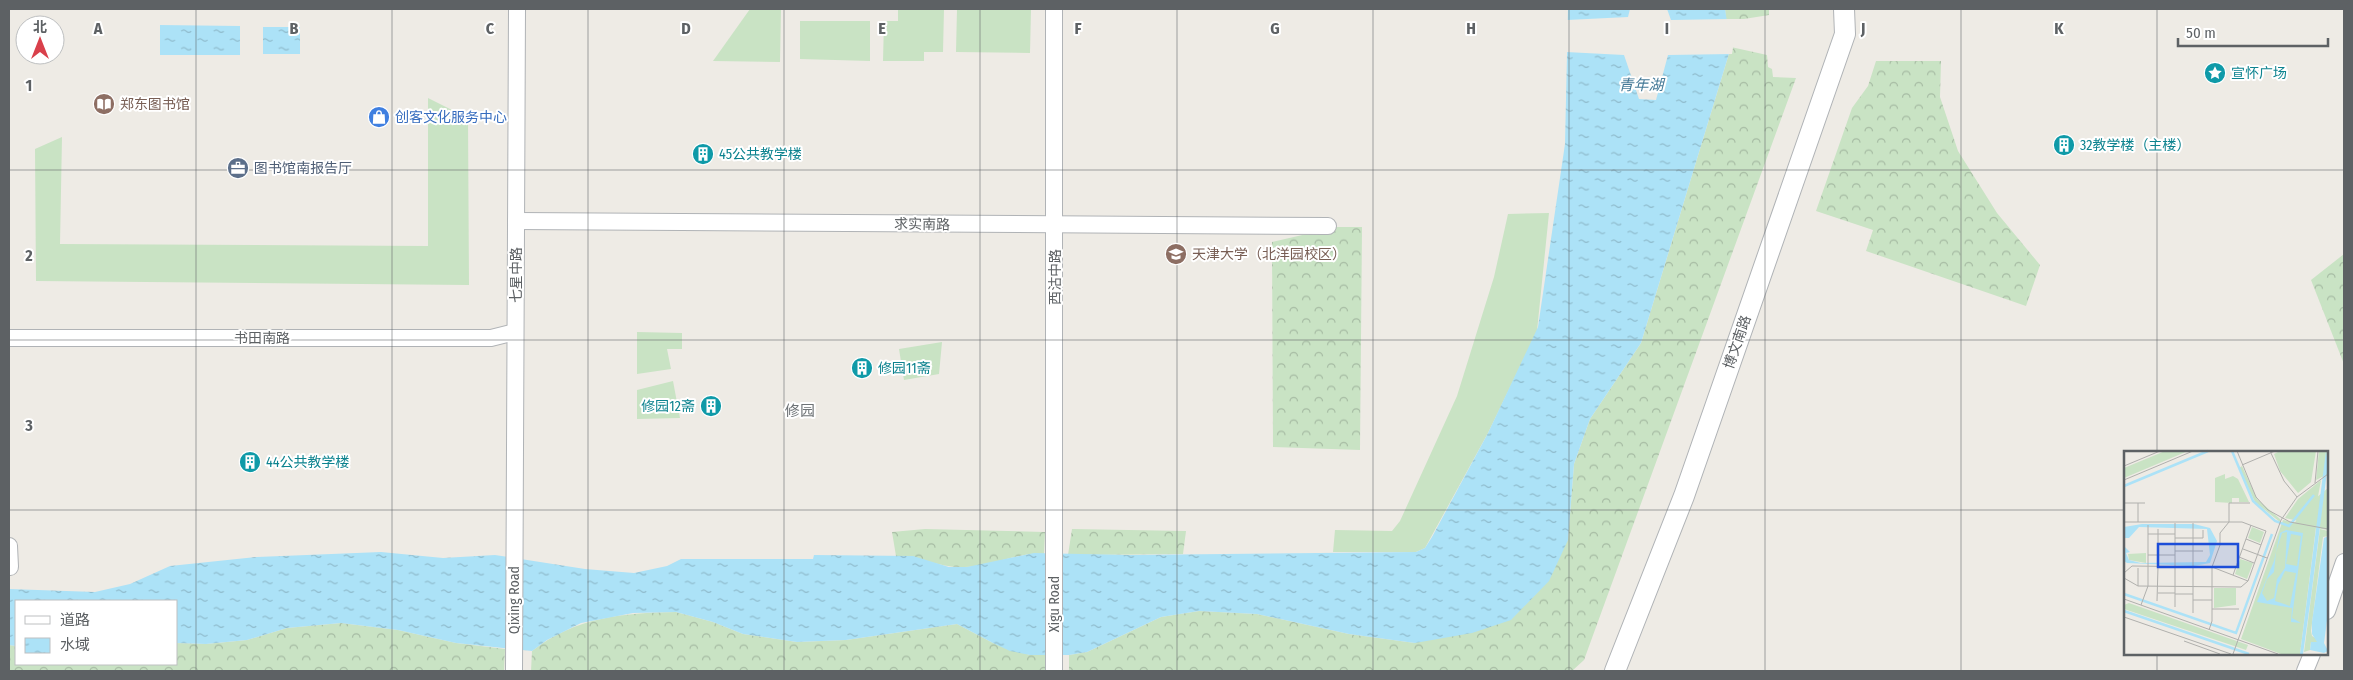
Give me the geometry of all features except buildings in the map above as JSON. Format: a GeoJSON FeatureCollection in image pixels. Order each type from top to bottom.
{"type":"FeatureCollection","features":[{"type":"Feature","properties":{"kind":"street","name":"七星中路"},"geometry":{"type":"LineString","coordinates":[[514,541],[517,9]]}},
{"type":"Feature","properties":{"kind":"street","name":"西沽中路"},"geometry":{"type":"LineString","coordinates":[[1054,9],[1054,545]]}},
{"type":"Feature","properties":{"kind":"street","name":"博文南路"},"geometry":{"type":"LineString","coordinates":[[1616,671],[1684,496],[1844,34],[1844,9]]}},
{"type":"Feature","properties":{"kind":"street","name":"求实南路"},"geometry":{"type":"LineString","coordinates":[[516,221],[1055,226],[1328,226]]}},
{"type":"Feature","properties":{"kind":"street","name":"书田南路"},"geometry":{"type":"LineString","coordinates":[[9,338],[491,338],[515,332]]}},
{"type":"Feature","properties":{"kind":"street","name":"Qixing Road"},"geometry":{"type":"LineString","coordinates":[[514,541],[514,665]]}},
{"type":"Feature","properties":{"kind":"street","name":"Xigu Road"},"geometry":{"type":"LineString","coordinates":[[1054,545],[1054,667]]}},
{"type":"Feature","properties":{"kind":"street"},"geometry":{"type":"LineString","coordinates":[[9,546],[10,567]]}},
{"type":"Feature","properties":{"kind":"street"},"geometry":{"type":"LineString","coordinates":[[2328,608],[2344,562]]}},
{"type":"Feature","properties":{"kind":"street"},"geometry":{"type":"LineString","coordinates":[[2305,671],[2312,655]]}},
{"type":"Feature","properties":{"kind":"green space"},"geometry":{"type":"Polygon","coordinates":[[[750,9],[781,9],[780,62],[713,61],[750,9]]]}},
{"type":"Feature","properties":{"kind":"green space"},"geometry":{"type":"Polygon","coordinates":[[[898,9],[944,9],[943,52],[924,52],[924,61],[883,61],[884,21],[898,21],[898,9]]]}},
{"type":"Feature","properties":{"kind":"green space"},"geometry":{"type":"Polygon","coordinates":[[[957,9],[1031,9],[1030,53],[956,52],[957,9]]]}},
{"type":"Feature","properties":{"kind":"green space"},"geometry":{"type":"Polygon","coordinates":[[[1725,9],[1769,9],[1769,15],[1744,19],[1726,19],[1725,9]]]}},
{"type":"Feature","properties":{"kind":"green space"},"geometry":{"type":"Polygon","coordinates":[[[800,21],[870,21],[870,61],[800,59],[800,21]]]}},
{"type":"Feature","properties":{"kind":"green space"},"geometry":{"type":"Polygon","coordinates":[[[1731,47],[1767,55],[1768,67],[1772,69],[1773,77],[1796,78],[1584,660],[1572,671],[1069,671],[1069,655],[1087,652],[1161,617],[1199,611],[1257,614],[1349,634],[1415,643],[1568,540],[1574,464],[1590,419],[1641,343],[1731,47]]]}},
{"type":"Feature","properties":{"kind":"green space"},"geometry":{"type":"Polygon","coordinates":[[[1876,61],[1941,61],[1940,97],[1958,151],[1997,213],[2040,265],[2026,306],[1866,251],[1873,230],[1816,211],[1852,108],[1868,86],[1876,61]]]}},
{"type":"Feature","properties":{"kind":"green space"},"geometry":{"type":"Polygon","coordinates":[[[428,98],[468,118],[469,285],[36,281],[35,149],[62,137],[60,244],[428,246],[428,98]]]}},
{"type":"Feature","properties":{"kind":"green space"},"geometry":{"type":"Polygon","coordinates":[[[1549,213],[1537,331],[1488,433],[1425,548],[1416,552],[1333,552],[1335,530],[1392,531],[1400,521],[1457,396],[1494,277],[1508,214],[1549,213]]]}},
{"type":"Feature","properties":{"kind":"green space"},"geometry":{"type":"Polygon","coordinates":[[[1337,227],[1362,227],[1360,450],[1273,447],[1272,242],[1337,227]]]}},
{"type":"Feature","properties":{"kind":"green space"},"geometry":{"type":"Polygon","coordinates":[[[2344,254],[2344,364],[2311,280],[2344,254]]]}},
{"type":"Feature","properties":{"kind":"green space"},"geometry":{"type":"Polygon","coordinates":[[[637,332],[682,333],[682,349],[667,349],[671,369],[637,374],[637,332]]]}},
{"type":"Feature","properties":{"kind":"green space"},"geometry":{"type":"Polygon","coordinates":[[[942,342],[939,374],[904,380],[899,349],[942,342]]]}},
{"type":"Feature","properties":{"kind":"green space"},"geometry":{"type":"Polygon","coordinates":[[[673,381],[680,418],[637,419],[637,390],[673,381]]]}},
{"type":"Feature","properties":{"kind":"green space"},"geometry":{"type":"Polygon","coordinates":[[[925,529],[1045,532],[1044,554],[1023,555],[984,565],[964,567],[947,566],[914,558],[896,556],[892,532],[925,529]]]}},
{"type":"Feature","properties":{"kind":"green space"},"geometry":{"type":"Polygon","coordinates":[[[1072,529],[1186,531],[1183,554],[1068,555],[1072,529]]]}},
{"type":"Feature","properties":{"kind":"green space"},"geometry":{"type":"Polygon","coordinates":[[[676,612],[713,622],[743,634],[797,642],[846,640],[957,624],[993,643],[1030,655],[1048,655],[1048,671],[531,671],[532,651],[565,631],[600,619],[637,614],[676,612]]]}},
{"type":"Feature","properties":{"kind":"green space"},"geometry":{"type":"Polygon","coordinates":[[[341,623],[398,630],[456,643],[505,649],[504,671],[9,671],[9,645],[15,646],[15,665],[178,665],[178,643],[206,644],[247,640],[287,628],[341,623]]]}},
{"type":"Feature","properties":{"kind":"water","name":"青年湖"},"geometry":{"type":"Polygon","coordinates":[[[1568,9],[1725,9],[1731,47],[1641,343],[1590,419],[1574,464],[1568,540],[1549,581],[1511,620],[1472,633],[1415,643],[1349,634],[1257,614],[1199,611],[1161,617],[1087,652],[1069,655],[1030,655],[1010,651],[957,624],[846,640],[797,642],[743,634],[713,622],[676,612],[633,613],[581,623],[547,640],[532,651],[456,643],[398,630],[341,623],[287,628],[247,640],[206,644],[178,643],[178,600],[15,600],[15,646],[9,645],[9,589],[95,592],[130,584],[170,566],[257,557],[381,552],[443,558],[495,555],[585,569],[634,573],[667,566],[681,559],[813,559],[814,555],[913,556],[949,567],[967,567],[1034,553],[1129,555],[1416,552],[1425,548],[1432,537],[1488,433],[1538,327],[1565,144],[1568,9]]]}},
{"type":"Feature","properties":{"kind":"water"},"geometry":{"type":"Polygon","coordinates":[[[160,25],[240,26],[240,55],[160,55],[160,25]]]}},
{"type":"Feature","properties":{"kind":"water"},"geometry":{"type":"Polygon","coordinates":[[[263,27],[300,27],[300,54],[263,54],[263,27]]]}},
{"type":"Feature","properties":{"kind":"pier"},"geometry":{"type":"Polygon","coordinates":[[[1566,9],[1567,20],[1628,17],[1630,9],[1667,9],[1671,20],[1729,19],[1733,48],[1732,54],[1668,55],[1656,100],[1639,99],[1624,55],[1566,52],[1564,71],[1566,9]]]}},
{"type":"Feature","properties":{"kind":"place","name":"宣怀广场"},"geometry":{"type":"Point","coordinates":[2215,73]}},
{"type":"Feature","properties":{"kind":"place","name":"郑东图书馆"},"geometry":{"type":"Point","coordinates":[104,104]}},
{"type":"Feature","properties":{"kind":"place","name":"创客文化服务中心"},"geometry":{"type":"Point","coordinates":[379,117]}},
{"type":"Feature","properties":{"kind":"place","name":"32教学楼（主楼）"},"geometry":{"type":"Point","coordinates":[2064,145]}},
{"type":"Feature","properties":{"kind":"place","name":"45公共教学楼"},"geometry":{"type":"Point","coordinates":[703,154]}},
{"type":"Feature","properties":{"kind":"place","name":"图书馆南报告厅"},"geometry":{"type":"Point","coordinates":[238,168]}},
{"type":"Feature","properties":{"kind":"place","name":"天津大学（北洋园校区）"},"geometry":{"type":"Point","coordinates":[1176,254]}},
{"type":"Feature","properties":{"kind":"place","name":"修园11斋"},"geometry":{"type":"Point","coordinates":[862,368]}},
{"type":"Feature","properties":{"kind":"place","name":"修园12斋"},"geometry":{"type":"Point","coordinates":[711,406]}},
{"type":"Feature","properties":{"kind":"place","name":"44公共教学楼"},"geometry":{"type":"Point","coordinates":[250,462]}},
{"type":"Feature","properties":{"kind":"district","name":"修园"},"geometry":{"type":"Point","coordinates":[800,411]}}]}
